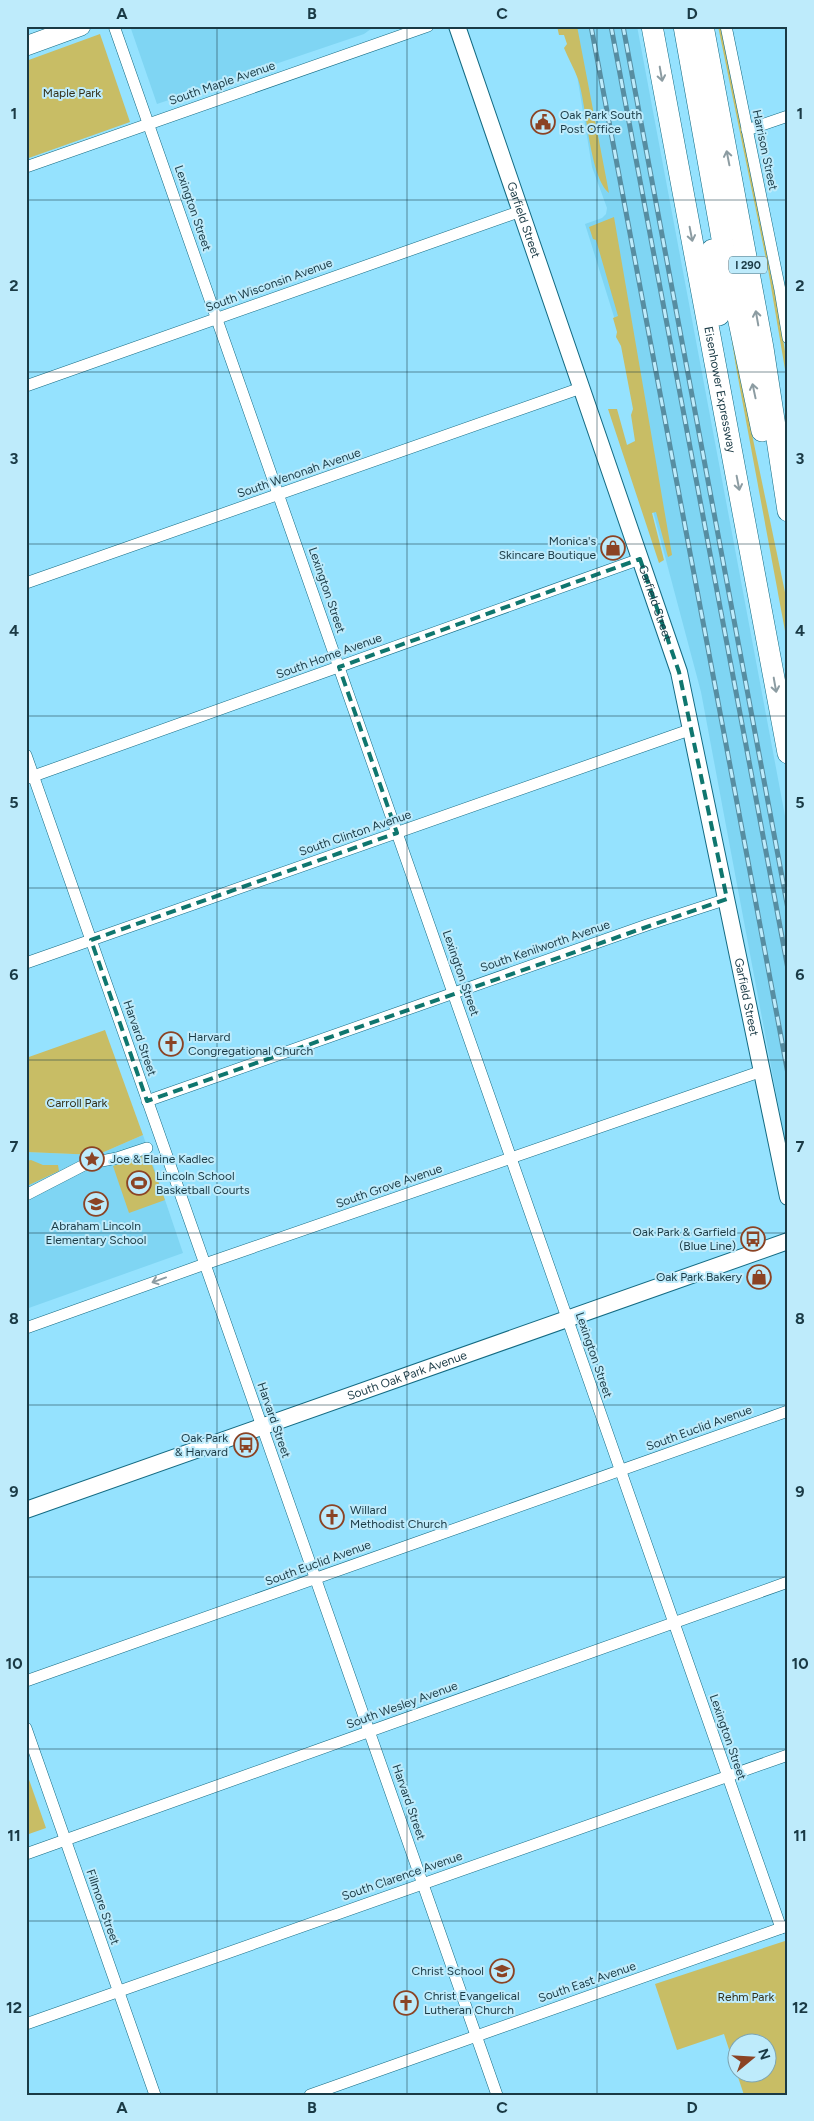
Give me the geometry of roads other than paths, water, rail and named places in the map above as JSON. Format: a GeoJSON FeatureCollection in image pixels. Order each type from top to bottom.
{"type":"FeatureCollection","features":[{"type":"Feature","properties":{"kind":"highway","name":"Eisenhower Expressway"},"geometry":{"type":"LineString","coordinates":[[652,26],[788,754]]}},
{"type":"Feature","properties":{"kind":"highway"},"geometry":{"type":"LineString","coordinates":[[672,26],[711,244],[719,315],[716,366]]}},
{"type":"Feature","properties":{"kind":"highway"},"geometry":{"type":"LineString","coordinates":[[684,26],[725,254],[763,438],[787,508]]}},
{"type":"Feature","properties":{"kind":"highway","name":"I 290"},"geometry":{"type":"LineString","coordinates":[[703,26],[763,348],[787,508]]}},
{"type":"Feature","properties":{"kind":"main road"},"geometry":{"type":"LineString","coordinates":[[26,46],[81,26]]}},
{"type":"Feature","properties":{"kind":"street","name":"Lexington Street"},"geometry":{"type":"LineString","coordinates":[[114,26],[727,1776],[784,1927]]}},
{"type":"Feature","properties":{"kind":"street","name":"South Maple Avenue"},"geometry":{"type":"LineString","coordinates":[[26,167],[428,26]]}},
{"type":"Feature","properties":{"kind":"street","name":"Garfield Street"},"geometry":{"type":"LineString","coordinates":[[457,26],[679,672],[728,900],[788,1197]]}},
{"type":"Feature","properties":{"kind":"street","name":"Harrison Street"},"geometry":{"type":"LineString","coordinates":[[726,26],[747,130],[784,289],[788,338]]}},
{"type":"Feature","properties":{"kind":"street"},"geometry":{"type":"LineString","coordinates":[[747,130],[788,116]]}},
{"type":"Feature","properties":{"kind":"street","name":"South Wisconsin Avenue"},"geometry":{"type":"LineString","coordinates":[[26,386],[520,211]]}},
{"type":"Feature","properties":{"kind":"street","name":"South Wenonah Avenue"},"geometry":{"type":"LineString","coordinates":[[26,583],[581,388]]}},
{"type":"Feature","properties":{"kind":"street","name":"South Home Avenue"},"geometry":{"type":"LineString","coordinates":[[30,777],[640,559]]}},
{"type":"Feature","properties":{"kind":"street","name":"South Clinton Avenue"},"geometry":{"type":"LineString","coordinates":[[26,963],[692,729]]}},
{"type":"Feature","properties":{"kind":"street","name":"Harvard Street"},"geometry":{"type":"LineString","coordinates":[[26,755],[30,777],[91,940],[497,2095]]}},
{"type":"Feature","properties":{"kind":"street","name":"South Kenilworth Avenue"},"geometry":{"type":"LineString","coordinates":[[147,1101],[646,925],[728,900]]}},
{"type":"Feature","properties":{"kind":"street","name":"South Grove Avenue"},"geometry":{"type":"LineString","coordinates":[[26,1328],[204,1264],[762,1071]]}},
{"type":"Feature","properties":{"kind":"street"},"geometry":{"type":"LineString","coordinates":[[26,1195],[86,1164],[117,1158],[147,1148]]}},
{"type":"Feature","properties":{"kind":"street","name":"South Oak Park Avenue"},"geometry":{"type":"LineString","coordinates":[[26,1510],[788,1241]]}},
{"type":"Feature","properties":{"kind":"street","name":"South Euclid Avenue"},"geometry":{"type":"LineString","coordinates":[[26,1681],[788,1412]]}},
{"type":"Feature","properties":{"kind":"street","name":"South Wesley Avenue"},"geometry":{"type":"LineString","coordinates":[[26,1854],[788,1582]]}},
{"type":"Feature","properties":{"kind":"street","name":"Fillmore Street"},"geometry":{"type":"LineString","coordinates":[[26,1728],[155,2095]]}},
{"type":"Feature","properties":{"kind":"street","name":"South Clarence Avenue"},"geometry":{"type":"LineString","coordinates":[[26,2024],[788,1755]]}},
{"type":"Feature","properties":{"kind":"street","name":"South East Avenue"},"geometry":{"type":"LineString","coordinates":[[310,2095],[784,1927]]}},
{"type":"Feature","properties":{"kind":"railway"},"geometry":{"type":"LineString","coordinates":[[591,26],[788,1074]]}},
{"type":"Feature","properties":{"kind":"railway"},"geometry":{"type":"LineString","coordinates":[[611,26],[788,969]]}},
{"type":"Feature","properties":{"kind":"railway"},"geometry":{"type":"LineString","coordinates":[[623,26],[788,909]]}},
{"type":"Feature","properties":{"kind":"place","name":"Oak Park South Post Office"},"geometry":{"type":"Point","coordinates":[543,122]}},
{"type":"Feature","properties":{"kind":"place","name":"Monica's Skincare Boutique"},"geometry":{"type":"Point","coordinates":[613,548]}},
{"type":"Feature","properties":{"kind":"place","name":"Harvard Congregational Church"},"geometry":{"type":"Point","coordinates":[171,1044]}},
{"type":"Feature","properties":{"kind":"place","name":"Joe & Elaine Kadlec"},"geometry":{"type":"Point","coordinates":[92,1159]}},
{"type":"Feature","properties":{"kind":"place","name":"Lincoln School Basketball Courts"},"geometry":{"type":"Point","coordinates":[139,1183]}},
{"type":"Feature","properties":{"kind":"place","name":"Abraham Lincoln Elementary School"},"geometry":{"type":"Point","coordinates":[96,1204]}},
{"type":"Feature","properties":{"kind":"place","name":"Oak Park & Garfield (Blue Line)"},"geometry":{"type":"Point","coordinates":[753,1239]}},
{"type":"Feature","properties":{"kind":"place","name":"Oak Park Bakery"},"geometry":{"type":"Point","coordinates":[759,1277]}},
{"type":"Feature","properties":{"kind":"place","name":"Oak Park & Harvard"},"geometry":{"type":"Point","coordinates":[246,1445]}},
{"type":"Feature","properties":{"kind":"place","name":"Willard Methodist Church"},"geometry":{"type":"Point","coordinates":[332,1517]}},
{"type":"Feature","properties":{"kind":"place","name":"Christ School"},"geometry":{"type":"Point","coordinates":[502,1971]}},
{"type":"Feature","properties":{"kind":"place","name":"Christ Evangelical Lutheran Church"},"geometry":{"type":"Point","coordinates":[406,2003]}},
{"type":"Feature","properties":{"kind":"park label","name":"Maple Park"},"geometry":{"type":"Point","coordinates":[72,93]}},
{"type":"Feature","properties":{"kind":"park label","name":"Carroll Park"},"geometry":{"type":"Point","coordinates":[77,1103]}},
{"type":"Feature","properties":{"kind":"park label","name":"Rehm Park"},"geometry":{"type":"Point","coordinates":[746,1997]}}]}
